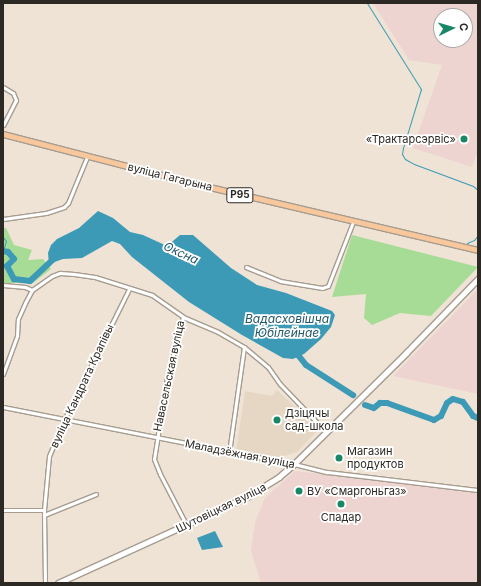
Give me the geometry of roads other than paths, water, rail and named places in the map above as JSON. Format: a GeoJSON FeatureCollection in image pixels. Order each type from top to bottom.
{"type":"FeatureCollection","features":[{"type":"Feature","properties":{"kind":"main road","name":"вуліца Гагарына"},"geometry":{"type":"LineString","coordinates":[[3,134],[87,157],[353,222],[478,250]]}},
{"type":"Feature","properties":{"kind":"main road","name":"Шутовіцкая вуліца"},"geometry":{"type":"LineString","coordinates":[[58,583],[187,526],[258,491],[294,464],[478,279]]}},
{"type":"Feature","properties":{"kind":"street"},"geometry":{"type":"LineString","coordinates":[[3,87],[13,93],[16,100],[3,125]]}},
{"type":"Feature","properties":{"kind":"street"},"geometry":{"type":"LineString","coordinates":[[3,218],[46,213],[64,207],[68,203],[87,157]]}},
{"type":"Feature","properties":{"kind":"street"},"geometry":{"type":"LineString","coordinates":[[246,266],[280,281],[322,288],[328,286],[332,281],[353,222]]}},
{"type":"Feature","properties":{"kind":"street","name":"Навасельская вуліца"},"geometry":{"type":"LineString","coordinates":[[32,290],[52,276],[60,274],[94,277],[152,295],[183,317],[167,378],[154,459],[156,466],[187,526]]}},
{"type":"Feature","properties":{"kind":"street"},"geometry":{"type":"LineString","coordinates":[[3,286],[25,287],[32,290],[18,319],[17,336],[3,374]]}},
{"type":"Feature","properties":{"kind":"street","name":"вуліца Кандрата Крапівы"},"geometry":{"type":"LineString","coordinates":[[45,583],[44,510],[50,456],[64,420],[129,289]]}},
{"type":"Feature","properties":{"kind":"street"},"geometry":{"type":"LineString","coordinates":[[183,317],[218,332],[244,347],[268,367],[280,384],[326,432]]}},
{"type":"Feature","properties":{"kind":"street"},"geometry":{"type":"LineString","coordinates":[[229,452],[244,347]]}},
{"type":"Feature","properties":{"kind":"street","name":"Маладзёжная вуліца"},"geometry":{"type":"LineString","coordinates":[[3,407],[339,474],[478,490]]}},
{"type":"Feature","properties":{"kind":"street"},"geometry":{"type":"LineString","coordinates":[[44,515],[96,494]]}},
{"type":"Feature","properties":{"kind":"street"},"geometry":{"type":"LineString","coordinates":[[3,510],[44,510]]}},
{"type":"Feature","properties":{"kind":"water","name":"Вадасховішча Юбілейнае"},"geometry":{"type":"Polygon","coordinates":[[[98,211],[113,218],[130,232],[143,235],[167,246],[180,235],[193,235],[231,268],[257,285],[286,293],[332,311],[335,315],[331,327],[321,339],[304,354],[293,359],[283,358],[242,335],[189,302],[132,257],[120,244],[112,241],[82,258],[63,259],[49,264],[48,253],[51,245],[57,239],[79,228],[98,211]]]}},
{"type":"Feature","properties":{"kind":"water"},"geometry":{"type":"Polygon","coordinates":[[[215,531],[223,547],[202,550],[197,538],[215,531]]]}},
{"type":"Feature","properties":{"kind":"waterway"},"geometry":{"type":"LineString","coordinates":[[367,3],[421,89],[402,154],[405,159],[414,164],[473,186],[478,190]]}},
{"type":"Feature","properties":{"kind":"waterway"},"geometry":{"type":"LineString","coordinates":[[467,243],[474,240],[478,235]]}},
{"type":"Feature","properties":{"kind":"waterway"},"geometry":{"type":"LineString","coordinates":[[3,237],[6,241],[3,251]]}},
{"type":"Feature","properties":{"kind":"waterway","name":"Оксна"},"geometry":{"type":"LineString","coordinates":[[3,251],[8,252],[14,259],[7,266],[14,279],[30,281],[55,258]]}},
{"type":"Feature","properties":{"kind":"waterway","name":"Оксна"},"geometry":{"type":"LineString","coordinates":[[294,350],[306,365],[353,395]]}},
{"type":"Feature","properties":{"kind":"waterway","name":"Оксна"},"geometry":{"type":"LineString","coordinates":[[365,405],[374,408],[380,403],[387,403],[434,420],[441,416],[447,403],[453,399],[463,402],[473,416],[478,418]]}},
{"type":"Feature","properties":{"kind":"place","name":"«Трактарсэрвіс»"},"geometry":{"type":"Point","coordinates":[464,139]}},
{"type":"Feature","properties":{"kind":"place","name":"Дзіцячы сад-школа"},"geometry":{"type":"Point","coordinates":[277,420]}},
{"type":"Feature","properties":{"kind":"place","name":"Магазин продуктов"},"geometry":{"type":"Point","coordinates":[339,458]}},
{"type":"Feature","properties":{"kind":"place","name":"ВУ «Смаргоньгаз»"},"geometry":{"type":"Point","coordinates":[299,491]}},
{"type":"Feature","properties":{"kind":"place","name":"Спадар"},"geometry":{"type":"Point","coordinates":[341,504]}}]}
